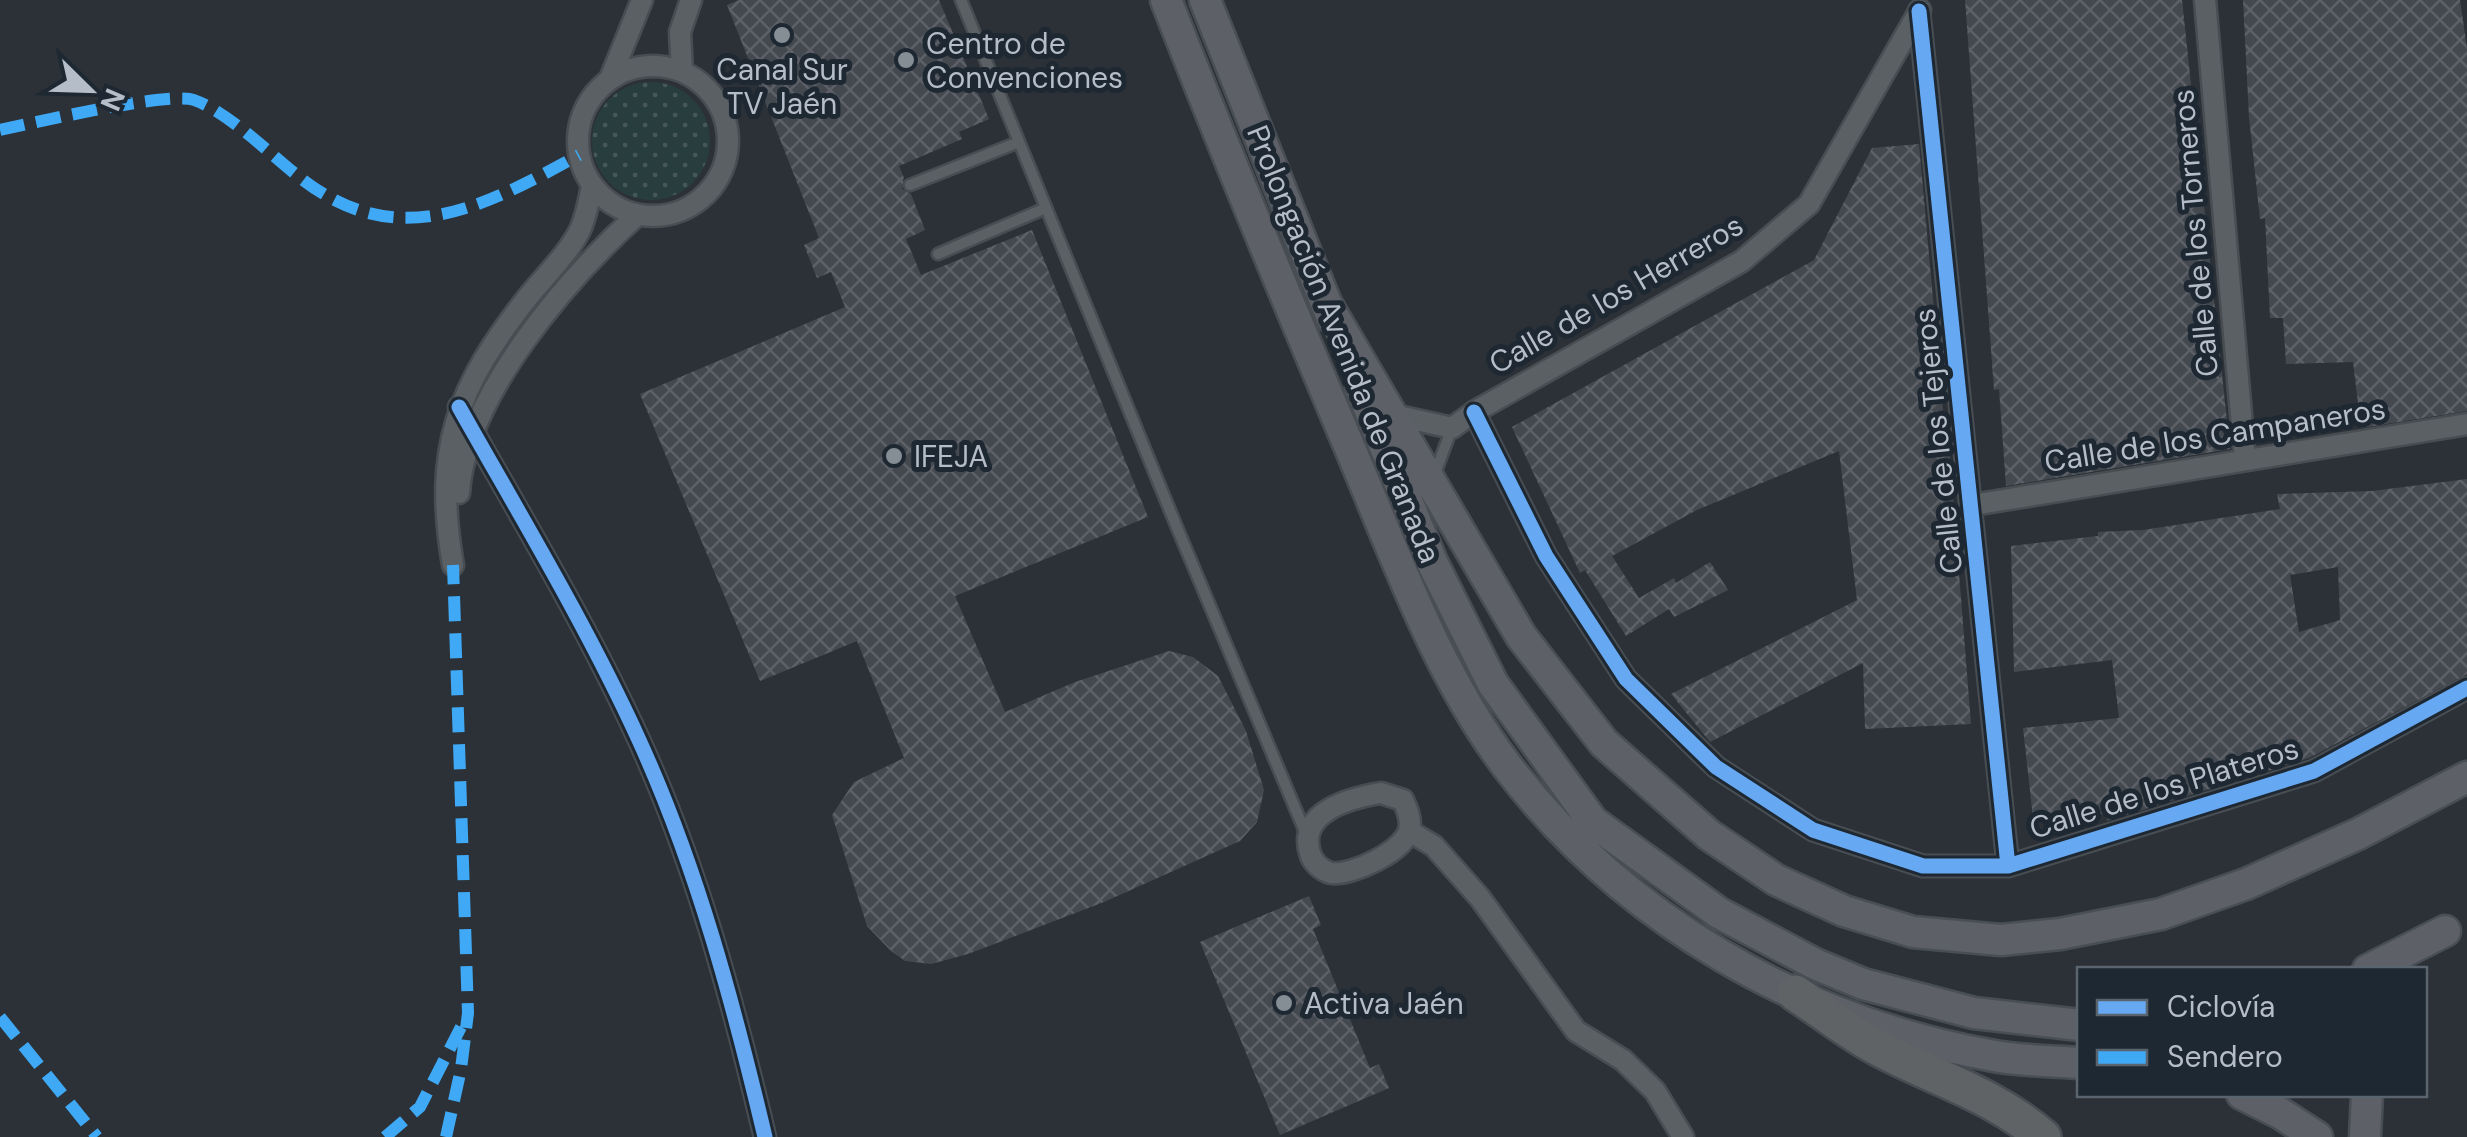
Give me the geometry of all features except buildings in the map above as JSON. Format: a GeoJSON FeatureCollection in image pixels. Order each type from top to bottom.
{"type":"FeatureCollection","features":[{"type":"Feature","properties":{"kind":"highway"},"geometry":{"type":"LineString","coordinates":[[1795,993],[1874,1046],[2016,1114],[2043,1137]]}},
{"type":"Feature","properties":{"kind":"main road","name":"Prolongación Avenida de Granada"},"geometry":{"type":"LineString","coordinates":[[1166,0],[1247,206],[1443,662],[1506,764],[1559,828],[1615,881],[1678,928],[1731,962],[1795,993],[1878,1026],[1990,1056],[2077,1064]]}},
{"type":"Feature","properties":{"kind":"main road","name":"Prolongación Avenida de Granada"},"geometry":{"type":"LineString","coordinates":[[1205,0],[1432,562],[1493,684],[1593,822],[1718,913],[1815,964],[1863,984],[1974,1013],[2077,1024]]}},
{"type":"Feature","properties":{"kind":"main road"},"geometry":{"type":"LineString","coordinates":[[1326,303],[1394,415],[1430,494],[1521,636],[1604,744],[1709,834],[1776,880],[1844,911],[1913,932],[2001,940],[2060,934],[2161,914],[2246,884],[2358,834],[2467,777]]}},
{"type":"Feature","properties":{"kind":"main road"},"geometry":{"type":"LineString","coordinates":[[2374,967],[2456,922]]}},
{"type":"Feature","properties":{"kind":"main road"},"geometry":{"type":"LineString","coordinates":[[2417,967],[2456,922]]}},
{"type":"Feature","properties":{"kind":"main road"},"geometry":{"type":"LineString","coordinates":[[2248,1097],[2317,1137]]}},
{"type":"Feature","properties":{"kind":"main road"},"geometry":{"type":"LineString","coordinates":[[2365,1137],[2367,1097]]}},
{"type":"Feature","properties":{"kind":"street"},"geometry":{"type":"LineString","coordinates":[[610,79],[645,66],[682,71],[704,86],[720,106],[728,131],[722,170],[708,192],[688,208],[663,216],[637,215],[608,202],[584,171],[578,138],[587,104],[610,79],[642,0]]}},
{"type":"Feature","properties":{"kind":"street"},"geometry":{"type":"LineString","coordinates":[[682,71],[680,32],[691,0]]}},
{"type":"Feature","properties":{"kind":"street","name":"Calle de los Torneros"},"geometry":{"type":"LineString","coordinates":[[2205,0],[2246,460]]}},
{"type":"Feature","properties":{"kind":"street","name":"Calle de los Herreros"},"geometry":{"type":"LineString","coordinates":[[1452,428],[1742,261],[1810,204],[1923,5]]}},
{"type":"Feature","properties":{"kind":"street","name":"Calle de los Tejeros"},"geometry":{"type":"LineString","coordinates":[[1923,5],[2008,866]]}},
{"type":"Feature","properties":{"kind":"street"},"geometry":{"type":"LineString","coordinates":[[592,186],[578,234],[498,335],[459,407],[448,445],[447,531],[453,565],[459,487],[473,432],[530,334],[560,294],[590,258],[637,215]]}},
{"type":"Feature","properties":{"kind":"street"},"geometry":{"type":"LineString","coordinates":[[490,460],[496,390]]}},
{"type":"Feature","properties":{"kind":"street"},"geometry":{"type":"LineString","coordinates":[[459,407],[639,740],[696,884],[732,1000],[765,1137]]}},
{"type":"Feature","properties":{"kind":"street","name":"Calle de los Plateros"},"geometry":{"type":"LineString","coordinates":[[1474,412],[1546,556],[1626,678],[1716,767],[1814,830],[1923,866],[2008,866],[2314,771],[2467,688]]}},
{"type":"Feature","properties":{"kind":"street"},"geometry":{"type":"LineString","coordinates":[[1394,415],[1452,428]]}},
{"type":"Feature","properties":{"kind":"street","name":"Calle de los Campaneros"},"geometry":{"type":"LineString","coordinates":[[1973,505],[2467,424]]}},
{"type":"Feature","properties":{"kind":"street"},"geometry":{"type":"LineString","coordinates":[[1381,793],[1404,800],[1408,812],[1409,831],[1395,850],[1348,872],[1331,873],[1313,861],[1306,835],[1322,814],[1344,802],[1381,793]]}},
{"type":"Feature","properties":{"kind":"street"},"geometry":{"type":"LineString","coordinates":[[1409,831],[1434,846],[1480,898],[1576,1031],[1623,1060],[1655,1091],[1682,1137]]}},
{"type":"Feature","properties":{"kind":"lane"},"geometry":{"type":"LineString","coordinates":[[962,0],[1306,835]]}},
{"type":"Feature","properties":{"kind":"lane"},"geometry":{"type":"LineString","coordinates":[[910,186],[1019,142]]}},
{"type":"Feature","properties":{"kind":"lane"},"geometry":{"type":"LineString","coordinates":[[938,254],[1046,208]]}},
{"type":"Feature","properties":{"kind":"lane"},"geometry":{"type":"LineString","coordinates":[[1430,494],[1452,428]]}},
{"type":"Feature","properties":{"kind":"lane"},"geometry":{"type":"LineString","coordinates":[[1430,525],[1483,645],[1493,684]]}},
{"type":"Feature","properties":{"kind":"green space"},"geometry":{"type":"Polygon","coordinates":[[[651,82],[674,87],[693,99],[705,118],[710,141],[705,164],[693,183],[674,195],[651,200],[628,195],[609,183],[597,164],[592,141],[597,118],[609,99],[628,87],[651,82]]]}},
{"type":"Feature","properties":{"kind":"marked path"},"geometry":{"type":"LineString","coordinates":[[0,130],[131,104],[194,100],[234,124],[334,200],[370,213],[405,218],[440,215],[474,205],[579,155]]}},
{"type":"Feature","properties":{"kind":"marked path"},"geometry":{"type":"LineString","coordinates":[[446,1137],[468,1013],[453,565]]}},
{"type":"Feature","properties":{"kind":"marked path"},"geometry":{"type":"LineString","coordinates":[[0,1017],[97,1137]]}},
{"type":"Feature","properties":{"kind":"marked path"},"geometry":{"type":"LineString","coordinates":[[385,1137],[420,1107],[461,1027]]}},
{"type":"Feature","properties":{"kind":"cycle path"},"geometry":{"type":"LineString","coordinates":[[1919,11],[2008,866]]}},
{"type":"Feature","properties":{"kind":"cycle path"},"geometry":{"type":"LineString","coordinates":[[459,407],[598,655],[660,788],[712,936],[765,1137]]}},
{"type":"Feature","properties":{"kind":"cycle path"},"geometry":{"type":"LineString","coordinates":[[1474,412],[1546,556],[1626,679],[1716,767],[1813,830],[1923,866],[2008,866],[2314,771],[2467,688]]}},
{"type":"Feature","properties":{"kind":"place","name":"Canal Sur TV Jaén"},"geometry":{"type":"Point","coordinates":[782,35]}},
{"type":"Feature","properties":{"kind":"place","name":"Centro de Convenciones"},"geometry":{"type":"Point","coordinates":[906,60]}},
{"type":"Feature","properties":{"kind":"place","name":"IFEJA"},"geometry":{"type":"Point","coordinates":[894,456]}},
{"type":"Feature","properties":{"kind":"place","name":"Activa Jaén"},"geometry":{"type":"Point","coordinates":[1284,1003]}}]}
